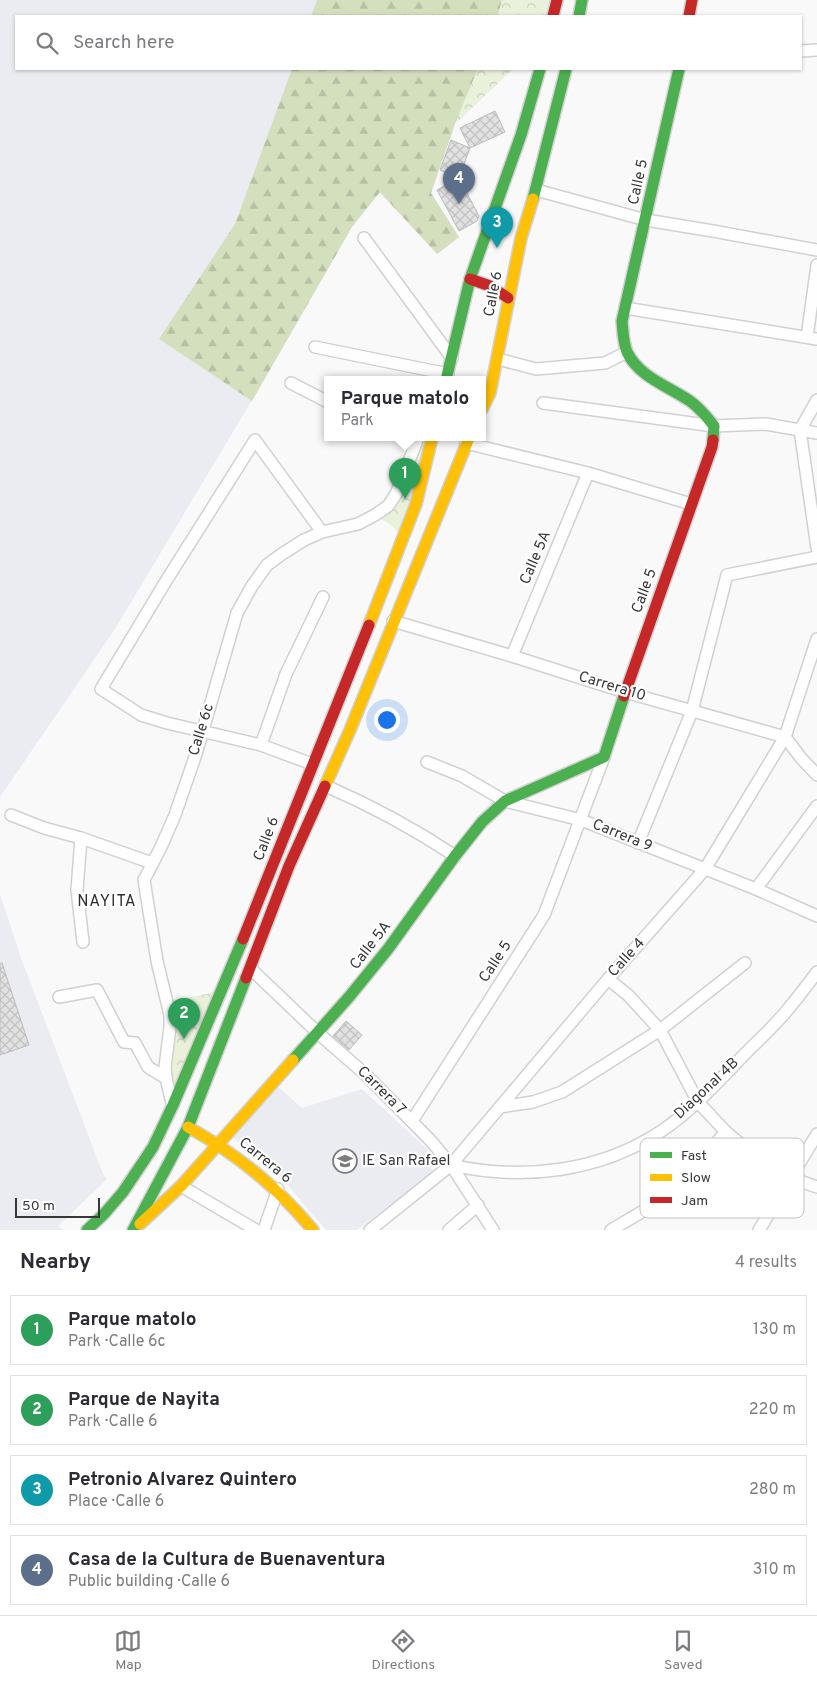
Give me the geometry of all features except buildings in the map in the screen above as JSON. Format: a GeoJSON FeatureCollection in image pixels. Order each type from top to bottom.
{"type":"FeatureCollection","features":[{"type":"Feature","properties":{"kind":"main road"},"geometry":{"type":"LineString","coordinates":[[553,15],[556,0]]}},
{"type":"Feature","properties":{"kind":"main road"},"geometry":{"type":"LineString","coordinates":[[579,15],[582,0]]}},
{"type":"Feature","properties":{"kind":"main road"},"geometry":{"type":"LineString","coordinates":[[689,15],[692,0]]}},
{"type":"Feature","properties":{"kind":"main road","name":"Calle 6"},"geometry":{"type":"LineString","coordinates":[[447,376],[470,279],[521,134],[540,70]]}},
{"type":"Feature","properties":{"kind":"main road","name":"Calle 6"},"geometry":{"type":"LineString","coordinates":[[486,401],[490,393],[498,359],[508,298],[521,238],[536,190],[566,70]]}},
{"type":"Feature","properties":{"kind":"main road","name":"Calle 5"},"geometry":{"type":"LineString","coordinates":[[627,352],[622,321],[679,70]]}},
{"type":"Feature","properties":{"kind":"main road"},"geometry":{"type":"LineString","coordinates":[[470,279],[482,280],[508,298]]}},
{"type":"Feature","properties":{"kind":"main road"},"geometry":{"type":"LineString","coordinates":[[627,352],[638,367],[662,385],[699,408],[714,426]]}},
{"type":"Feature","properties":{"kind":"main road","name":"Calle 5"},"geometry":{"type":"LineString","coordinates":[[604,757],[625,692],[712,447],[714,426]]}},
{"type":"Feature","properties":{"kind":"main road","name":"Calle 6"},"geometry":{"type":"LineString","coordinates":[[87,1230],[124,1192],[153,1147],[173,1105],[258,903],[416,504],[431,441]]}},
{"type":"Feature","properties":{"kind":"main road","name":"Calle 6"},"geometry":{"type":"LineString","coordinates":[[133,1230],[188,1126],[289,866],[326,786],[463,441]]}},
{"type":"Feature","properties":{"kind":"main road","name":"Calle 5A"},"geometry":{"type":"LineString","coordinates":[[182,1186],[318,1033],[388,949],[482,822],[504,801],[604,757]]}},
{"type":"Feature","properties":{"kind":"main road","name":"Carrera 6"},"geometry":{"type":"LineString","coordinates":[[188,1126],[219,1143],[257,1170],[278,1190],[313,1230]]}},
{"type":"Feature","properties":{"kind":"main road","name":"Calle 6"},"geometry":{"type":"LineString","coordinates":[[133,1230],[182,1186]]}},
{"type":"Feature","properties":{"kind":"street"},"geometry":{"type":"LineString","coordinates":[[802,51],[817,50]]}},
{"type":"Feature","properties":{"kind":"street"},"geometry":{"type":"LineString","coordinates":[[536,190],[646,220],[817,250]]}},
{"type":"Feature","properties":{"kind":"street"},"geometry":{"type":"LineString","coordinates":[[364,238],[452,358]]}},
{"type":"Feature","properties":{"kind":"street"},"geometry":{"type":"LineString","coordinates":[[625,308],[812,338],[817,265]]}},
{"type":"Feature","properties":{"kind":"street"},"geometry":{"type":"LineString","coordinates":[[315,347],[443,376]]}},
{"type":"Feature","properties":{"kind":"street"},"geometry":{"type":"LineString","coordinates":[[498,359],[536,369],[605,363],[627,352]]}},
{"type":"Feature","properties":{"kind":"street"},"geometry":{"type":"LineString","coordinates":[[291,383],[324,400]]}},
{"type":"Feature","properties":{"kind":"street"},"geometry":{"type":"LineString","coordinates":[[816,543],[812,483],[800,430],[817,400]]}},
{"type":"Feature","properties":{"kind":"street"},"geometry":{"type":"LineString","coordinates":[[543,403],[714,426],[766,424],[817,433]]}},
{"type":"Feature","properties":{"kind":"street"},"geometry":{"type":"LineString","coordinates":[[312,764],[261,744],[167,723],[141,715],[101,690],[255,440],[322,532]]}},
{"type":"Feature","properties":{"kind":"street","name":"Calle 6c"},"geometry":{"type":"LineString","coordinates":[[173,1105],[165,1067],[170,1015],[157,961],[144,880],[161,847],[174,815],[237,613],[252,586],[267,565],[304,540],[322,532],[358,524],[375,516],[388,506],[396,494],[417,441]]}},
{"type":"Feature","properties":{"kind":"street"},"geometry":{"type":"LineString","coordinates":[[463,441],[588,473],[691,504]]}},
{"type":"Feature","properties":{"kind":"street","name":"Calle 5A"},"geometry":{"type":"LineString","coordinates":[[512,656],[588,473]]}},
{"type":"Feature","properties":{"kind":"street"},"geometry":{"type":"LineString","coordinates":[[638,843],[692,711],[727,575],[817,557]]}},
{"type":"Feature","properties":{"kind":"street"},"geometry":{"type":"LineString","coordinates":[[261,744],[286,674],[324,597]]}},
{"type":"Feature","properties":{"kind":"street","name":"Carrera 10"},"geometry":{"type":"LineString","coordinates":[[393,621],[625,692],[785,737]]}},
{"type":"Feature","properties":{"kind":"street","name":"Calle 4"},"geometry":{"type":"LineString","coordinates":[[370,1230],[451,1166],[608,979],[705,869],[785,737],[817,639]]}},
{"type":"Feature","properties":{"kind":"street"},"geometry":{"type":"LineString","coordinates":[[785,737],[817,775]]}},
{"type":"Feature","properties":{"kind":"street","name":"Calle 5"},"geometry":{"type":"LineString","coordinates":[[412,1121],[544,915],[604,757]]}},
{"type":"Feature","properties":{"kind":"street","name":"Carrera 9"},"geometry":{"type":"LineString","coordinates":[[427,762],[462,776],[504,801],[581,820],[756,889],[817,916]]}},
{"type":"Feature","properties":{"kind":"street"},"geometry":{"type":"LineString","coordinates":[[326,786],[374,807],[419,832],[455,856]]}},
{"type":"Feature","properties":{"kind":"street"},"geometry":{"type":"LineString","coordinates":[[756,889],[817,806]]}},
{"type":"Feature","properties":{"kind":"street"},"geometry":{"type":"LineString","coordinates":[[11,815],[44,828],[81,838],[152,863]]}},
{"type":"Feature","properties":{"kind":"street"},"geometry":{"type":"LineString","coordinates":[[81,838],[77,890],[83,942]]}},
{"type":"Feature","properties":{"kind":"street"},"geometry":{"type":"LineString","coordinates":[[500,1107],[533,1102],[562,1092],[660,1030],[745,963]]}},
{"type":"Feature","properties":{"kind":"street","name":"Carrera 7"},"geometry":{"type":"LineString","coordinates":[[250,968],[318,1033],[365,1074],[412,1121],[451,1166],[493,1230]]}},
{"type":"Feature","properties":{"kind":"street","name":"Diagonal 4B"},"geometry":{"type":"LineString","coordinates":[[648,1138],[662,1130],[698,1102],[788,1010],[817,972]]}},
{"type":"Feature","properties":{"kind":"street"},"geometry":{"type":"LineString","coordinates":[[608,979],[628,995],[660,1030],[698,1102],[726,1132],[734,1138]]}},
{"type":"Feature","properties":{"kind":"street"},"geometry":{"type":"LineString","coordinates":[[59,997],[97,990],[124,1042],[135,1043],[148,1067],[166,1078]]}},
{"type":"Feature","properties":{"kind":"street"},"geometry":{"type":"LineString","coordinates":[[721,1138],[726,1132]]}},
{"type":"Feature","properties":{"kind":"street"},"geometry":{"type":"LineString","coordinates":[[804,1156],[817,1134]]}},
{"type":"Feature","properties":{"kind":"street","name":"Diagonal 4B"},"geometry":{"type":"LineString","coordinates":[[451,1166],[478,1171],[520,1174],[567,1169],[601,1160],[640,1142]]}},
{"type":"Feature","properties":{"kind":"street"},"geometry":{"type":"LineString","coordinates":[[804,1182],[817,1187]]}},
{"type":"Feature","properties":{"kind":"street"},"geometry":{"type":"LineString","coordinates":[[182,1186],[256,1230]]}},
{"type":"Feature","properties":{"kind":"street"},"geometry":{"type":"LineString","coordinates":[[264,1230],[278,1190]]}},
{"type":"Feature","properties":{"kind":"street"},"geometry":{"type":"LineString","coordinates":[[449,1230],[478,1205]]}},
{"type":"Feature","properties":{"kind":"street"},"geometry":{"type":"LineString","coordinates":[[612,1230],[640,1213]]}},
{"type":"Feature","properties":{"kind":"street"},"geometry":{"type":"LineString","coordinates":[[759,1230],[766,1218]]}},
{"type":"Feature","properties":{"kind":"shaded area"},"geometry":{"type":"Polygon","coordinates":[[[0,0],[557,0],[553,15],[15,15],[15,70],[512,70],[455,124],[431,193],[459,237],[437,254],[379,192],[352,227],[254,397],[115,629],[0,797],[0,0]]]}},
{"type":"Feature","properties":{"kind":"shaded area"},"geometry":{"type":"Polygon","coordinates":[[[0,894],[21,958],[103,1174],[107,1179],[58,1226],[63,1230],[0,1230],[0,894]]]}},
{"type":"Feature","properties":{"kind":"shaded area","name":"IE San Rafael"},"geometry":{"type":"Polygon","coordinates":[[[276,1085],[302,1108],[362,1089],[427,1149],[433,1172],[357,1230],[326,1230],[285,1182],[232,1137],[276,1085]]]}},
{"type":"Feature","properties":{"kind":"green space"},"geometry":{"type":"Polygon","coordinates":[[[317,0],[502,0],[498,15],[311,15],[317,0]]]}},
{"type":"Feature","properties":{"kind":"green space"},"geometry":{"type":"Polygon","coordinates":[[[502,0],[557,0],[553,15],[498,15],[502,0]]]}},
{"type":"Feature","properties":{"kind":"green space"},"geometry":{"type":"Polygon","coordinates":[[[292,70],[478,70],[455,124],[431,193],[459,237],[437,254],[380,192],[352,227],[252,401],[159,339],[235,224],[292,70]]]}},
{"type":"Feature","properties":{"kind":"green space"},"geometry":{"type":"Polygon","coordinates":[[[478,70],[512,70],[455,124],[478,70]]]}},
{"type":"Feature","properties":{"kind":"green space"},"geometry":{"type":"Polygon","coordinates":[[[431,441],[398,536],[395,528],[375,515],[388,506],[409,458],[431,441]]]}},
{"type":"Feature","properties":{"kind":"green space"},"geometry":{"type":"Polygon","coordinates":[[[221,989],[173,1105],[167,1001],[207,994],[221,989]]]}},
{"type":"Feature","properties":{"kind":"traffic: fast"},"geometry":{"type":"LineString","coordinates":[[579,15],[582,0]]}},
{"type":"Feature","properties":{"kind":"traffic: fast"},"geometry":{"type":"LineString","coordinates":[[447,376],[470,279],[521,135],[540,70]]}},
{"type":"Feature","properties":{"kind":"traffic: fast"},"geometry":{"type":"LineString","coordinates":[[533,199],[566,70]]}},
{"type":"Feature","properties":{"kind":"traffic: fast"},"geometry":{"type":"LineString","coordinates":[[679,70],[622,321],[623,333],[627,352],[632,361],[646,375],[690,401],[700,410],[714,426],[713,440]]}},
{"type":"Feature","properties":{"kind":"traffic: fast"},"geometry":{"type":"LineString","coordinates":[[293,1060],[349,997],[388,949],[482,822],[505,801],[604,757],[624,696]]}},
{"type":"Feature","properties":{"kind":"traffic: fast"},"geometry":{"type":"LineString","coordinates":[[87,1230],[123,1192],[153,1147],[173,1105],[243,939]]}},
{"type":"Feature","properties":{"kind":"traffic: fast"},"geometry":{"type":"LineString","coordinates":[[133,1230],[188,1127],[246,978]]}},
{"type":"Feature","properties":{"kind":"traffic: slow"},"geometry":{"type":"LineString","coordinates":[[486,401],[490,393],[521,238],[533,199]]}},
{"type":"Feature","properties":{"kind":"traffic: slow"},"geometry":{"type":"LineString","coordinates":[[369,625],[416,504],[431,441]]}},
{"type":"Feature","properties":{"kind":"traffic: slow"},"geometry":{"type":"LineString","coordinates":[[325,786],[350,730],[468,441]]}},
{"type":"Feature","properties":{"kind":"traffic: slow"},"geometry":{"type":"LineString","coordinates":[[140,1224],[181,1186],[293,1060]]}},
{"type":"Feature","properties":{"kind":"traffic: slow"},"geometry":{"type":"LineString","coordinates":[[188,1127],[240,1160],[255,1172],[285,1199],[313,1230]]}},
{"type":"Feature","properties":{"kind":"traffic: jam"},"geometry":{"type":"LineString","coordinates":[[553,15],[557,0]]}},
{"type":"Feature","properties":{"kind":"traffic: jam"},"geometry":{"type":"LineString","coordinates":[[689,15],[692,0]]}},
{"type":"Feature","properties":{"kind":"traffic: jam"},"geometry":{"type":"LineString","coordinates":[[470,279],[490,286],[508,298]]}},
{"type":"Feature","properties":{"kind":"traffic: jam"},"geometry":{"type":"LineString","coordinates":[[624,696],[713,440]]}},
{"type":"Feature","properties":{"kind":"traffic: jam"},"geometry":{"type":"LineString","coordinates":[[243,939],[369,625]]}},
{"type":"Feature","properties":{"kind":"traffic: jam"},"geometry":{"type":"LineString","coordinates":[[246,978],[289,866],[325,786]]}},
{"type":"Feature","properties":{"kind":"place","name":"Casa de la Cultura de Buenaventura"},"geometry":{"type":"Point","coordinates":[459,204]}},
{"type":"Feature","properties":{"kind":"place","name":"Petronio Alvarez Quintero"},"geometry":{"type":"Point","coordinates":[497,248]}},
{"type":"Feature","properties":{"kind":"place","name":"Parque matolo"},"geometry":{"type":"Point","coordinates":[405,499]}},
{"type":"Feature","properties":{"kind":"place","name":"Parque de Nayita"},"geometry":{"type":"Point","coordinates":[184,1039]}},
{"type":"Feature","properties":{"kind":"place","name":"IE San Rafael"},"geometry":{"type":"Point","coordinates":[345,1161]}},
{"type":"Feature","properties":{"kind":"district","name":"NAYITA"},"geometry":{"type":"Point","coordinates":[107,902]}}]}
